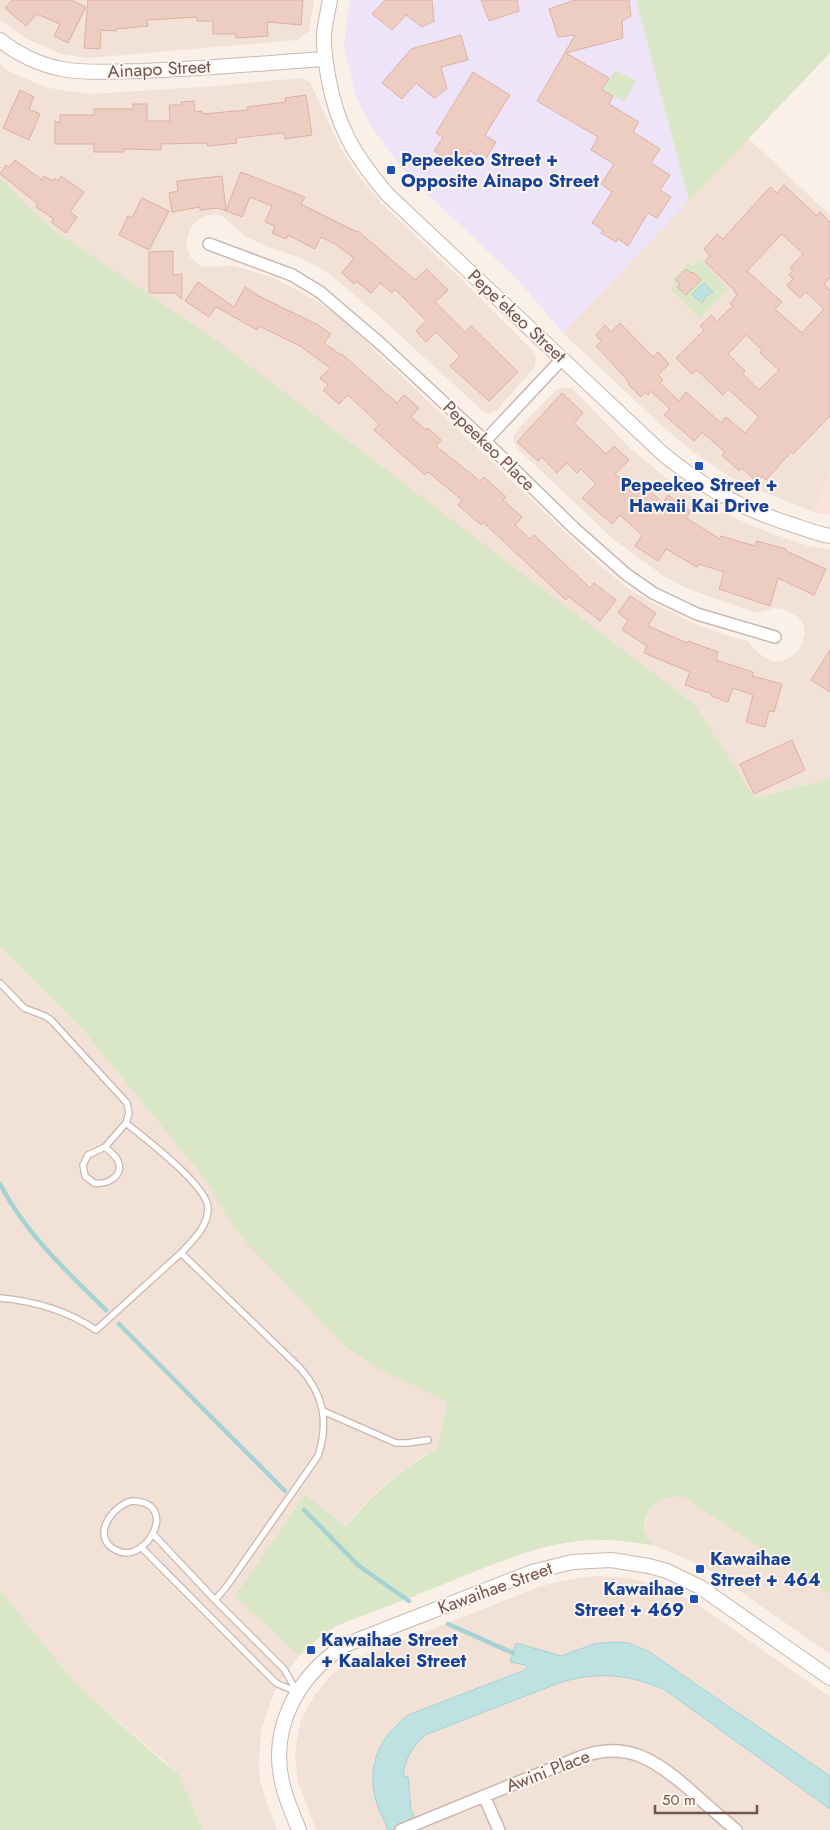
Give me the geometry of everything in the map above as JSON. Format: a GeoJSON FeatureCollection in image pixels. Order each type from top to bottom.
{"type":"FeatureCollection","features":[{"type":"Feature","properties":{"kind":"street","name":"Pepeʻekeo Street"},"geometry":{"type":"LineString","coordinates":[[330,0],[324,35],[325,58],[333,104],[351,147],[365,168],[387,194],[662,454],[728,500],[760,514],[830,536]]}},
{"type":"Feature","properties":{"kind":"street","name":"Ainapo Street"},"geometry":{"type":"LineString","coordinates":[[0,40],[16,52],[41,63],[61,69],[92,72],[179,70],[325,58]]}},
{"type":"Feature","properties":{"kind":"street","name":"Pepeekeo Place"},"geometry":{"type":"LineString","coordinates":[[209,244],[292,275],[320,292],[382,345],[485,440],[575,529],[626,574],[653,593],[697,614],[775,637]]}},
{"type":"Feature","properties":{"kind":"street"},"geometry":{"type":"LineString","coordinates":[[485,440],[562,359]]}},
{"type":"Feature","properties":{"kind":"street","name":"Kawaihae Street"},"geometry":{"type":"LineString","coordinates":[[299,1830],[284,1789],[280,1762],[281,1734],[285,1718],[297,1692],[319,1664],[345,1645],[532,1572],[562,1564],[591,1560],[630,1562],[667,1571],[700,1587],[830,1678]]}},
{"type":"Feature","properties":{"kind":"street","name":"Awini Place"},"geometry":{"type":"LineString","coordinates":[[401,1830],[587,1754],[609,1750],[624,1751],[645,1757],[664,1768],[736,1830]]}},
{"type":"Feature","properties":{"kind":"street"},"geometry":{"type":"LineString","coordinates":[[484,1796],[499,1830]]}},
{"type":"Feature","properties":{"kind":"lane"},"geometry":{"type":"LineString","coordinates":[[0,983],[24,1008],[48,1018],[124,1099],[129,1108],[126,1123],[105,1147],[88,1155],[82,1165],[85,1176],[94,1183],[104,1183],[114,1179],[119,1168],[116,1158],[105,1147]]}},
{"type":"Feature","properties":{"kind":"lane"},"geometry":{"type":"LineString","coordinates":[[0,1298],[48,1307],[96,1330],[196,1238],[202,1228],[208,1208],[206,1201],[192,1180],[126,1123]]}},
{"type":"Feature","properties":{"kind":"lane"},"geometry":{"type":"LineString","coordinates":[[180,1253],[303,1372],[314,1386],[323,1411],[324,1431],[318,1456],[227,1586],[215,1600]]}},
{"type":"Feature","properties":{"kind":"lane"},"geometry":{"type":"LineString","coordinates":[[323,1411],[396,1442],[407,1444],[428,1440]]}},
{"type":"Feature","properties":{"kind":"lane"},"geometry":{"type":"LineString","coordinates":[[125,1502],[145,1503],[151,1508],[157,1520],[153,1534],[141,1547],[129,1553],[122,1553],[110,1546],[104,1534],[104,1526],[111,1514],[125,1502]]}},
{"type":"Feature","properties":{"kind":"lane"},"geometry":{"type":"LineString","coordinates":[[153,1534],[284,1669],[297,1692]]}},
{"type":"Feature","properties":{"kind":"lane"},"geometry":{"type":"LineString","coordinates":[[141,1547],[276,1684],[297,1692]]}},
{"type":"Feature","properties":{"kind":"shaded area"},"geometry":{"type":"Polygon","coordinates":[[[0,0],[314,0],[309,31],[297,40],[87,58],[61,54],[27,39],[0,20],[0,0]]]}},
{"type":"Feature","properties":{"kind":"shaded area"},"geometry":{"type":"Polygon","coordinates":[[[350,0],[636,0],[689,201],[563,333],[519,281],[413,180],[397,162],[371,126],[356,97],[344,46],[350,0]]]}},
{"type":"Feature","properties":{"kind":"shaded area"},"geometry":{"type":"Polygon","coordinates":[[[0,64],[10,72],[45,87],[92,94],[216,86],[300,78],[310,82],[340,147],[359,176],[383,205],[533,351],[536,359],[534,368],[497,410],[490,414],[484,412],[330,274],[301,258],[273,249],[246,237],[222,216],[213,214],[206,216],[197,220],[191,227],[186,243],[190,257],[202,267],[234,266],[271,277],[323,305],[342,319],[603,568],[632,591],[655,604],[688,621],[725,635],[748,641],[758,653],[773,662],[783,661],[798,651],[805,634],[804,626],[798,617],[783,609],[774,608],[756,613],[686,588],[665,577],[613,539],[518,449],[513,437],[520,427],[556,390],[572,388],[629,447],[679,489],[715,509],[767,532],[809,546],[830,550],[830,778],[761,797],[754,797],[104,266],[54,230],[28,207],[0,177],[0,64]]]}},
{"type":"Feature","properties":{"kind":"shaded area"},"geometry":{"type":"Polygon","coordinates":[[[748,138],[830,215],[830,474],[814,512],[751,487],[729,476],[692,451],[661,425],[563,333],[748,138]]]}},
{"type":"Feature","properties":{"kind":"shaded area"},"geometry":{"type":"Polygon","coordinates":[[[830,474],[830,515],[814,512],[830,474]]]}},
{"type":"Feature","properties":{"kind":"shaded area"},"geometry":{"type":"Polygon","coordinates":[[[0,947],[84,1031],[195,1167],[238,1232],[344,1344],[375,1367],[447,1402],[438,1448],[419,1458],[384,1485],[357,1512],[346,1527],[305,1494],[235,1596],[299,1656],[282,1678],[273,1695],[261,1730],[260,1779],[277,1830],[203,1830],[178,1773],[74,1682],[0,1590],[0,947]]]}},
{"type":"Feature","properties":{"kind":"shaded area"},"geometry":{"type":"Polygon","coordinates":[[[672,1496],[685,1498],[830,1594],[830,1654],[711,1571],[692,1561],[654,1546],[649,1542],[646,1536],[645,1522],[650,1510],[659,1500],[672,1496]]]}},
{"type":"Feature","properties":{"kind":"shaded area"},"geometry":{"type":"Polygon","coordinates":[[[592,1576],[628,1578],[677,1593],[707,1611],[830,1697],[830,1776],[689,1678],[639,1646],[629,1643],[602,1643],[561,1656],[516,1643],[510,1662],[525,1665],[527,1667],[525,1670],[408,1715],[395,1724],[382,1742],[373,1762],[376,1800],[388,1830],[316,1830],[298,1782],[295,1757],[296,1745],[301,1721],[307,1708],[332,1674],[356,1659],[539,1587],[592,1576]]]}},
{"type":"Feature","properties":{"kind":"shaded area"},"geometry":{"type":"Polygon","coordinates":[[[624,1676],[645,1681],[674,1696],[830,1809],[830,1830],[419,1830],[411,1809],[410,1795],[403,1776],[405,1763],[410,1751],[425,1735],[559,1683],[580,1677],[624,1676]]]}},
{"type":"Feature","properties":{"kind":"green space"},"geometry":{"type":"Polygon","coordinates":[[[636,0],[830,0],[830,53],[689,201],[636,0]]]}},
{"type":"Feature","properties":{"kind":"green space"},"geometry":{"type":"Polygon","coordinates":[[[615,70],[636,81],[624,101],[603,90],[615,70]]]}},
{"type":"Feature","properties":{"kind":"green space"},"geometry":{"type":"Polygon","coordinates":[[[0,177],[28,207],[54,230],[213,338],[695,705],[754,797],[761,797],[830,778],[830,1594],[685,1498],[674,1497],[664,1499],[656,1504],[649,1511],[645,1519],[644,1528],[647,1537],[654,1546],[625,1541],[599,1540],[574,1542],[528,1552],[336,1626],[320,1637],[299,1656],[235,1596],[305,1494],[346,1527],[388,1483],[438,1448],[447,1402],[375,1367],[344,1345],[247,1243],[230,1221],[208,1184],[195,1167],[84,1031],[0,947],[0,177]]]}},
{"type":"Feature","properties":{"kind":"green space"},"geometry":{"type":"Polygon","coordinates":[[[699,259],[728,289],[699,318],[670,288],[675,283],[672,279],[688,263],[692,266],[699,259]]]}},
{"type":"Feature","properties":{"kind":"green space"},"geometry":{"type":"Polygon","coordinates":[[[0,1590],[74,1682],[178,1773],[203,1830],[0,1830],[0,1590]]]}},
{"type":"Feature","properties":{"kind":"water"},"geometry":{"type":"Polygon","coordinates":[[[704,283],[713,292],[706,296],[702,303],[692,294],[704,283]]]}},
{"type":"Feature","properties":{"kind":"water"},"geometry":{"type":"Polygon","coordinates":[[[610,1642],[629,1643],[648,1651],[830,1776],[830,1809],[665,1690],[639,1680],[600,1676],[573,1679],[559,1683],[425,1735],[410,1754],[405,1764],[403,1776],[408,1777],[411,1809],[419,1830],[388,1830],[376,1801],[373,1788],[374,1764],[383,1742],[398,1723],[408,1715],[525,1670],[527,1667],[525,1665],[510,1662],[516,1643],[561,1656],[594,1644],[610,1642]]]}},
{"type":"Feature","properties":{"kind":"building"},"geometry":{"type":"Polygon","coordinates":[[[12,0],[71,0],[86,7],[68,43],[54,36],[60,24],[37,14],[26,26],[5,8],[12,0]]]}},
{"type":"Feature","properties":{"kind":"building"},"geometry":{"type":"Polygon","coordinates":[[[88,0],[303,0],[301,25],[267,22],[268,36],[236,38],[236,34],[213,34],[213,21],[197,21],[197,17],[147,20],[148,26],[116,29],[116,31],[101,30],[100,49],[84,48],[88,0]]]}},
{"type":"Feature","properties":{"kind":"building"},"geometry":{"type":"Polygon","coordinates":[[[385,0],[432,0],[434,21],[422,27],[406,15],[392,30],[372,14],[385,0]]]}},
{"type":"Feature","properties":{"kind":"building"},"geometry":{"type":"Polygon","coordinates":[[[481,0],[517,0],[519,11],[489,21],[481,0]]]}},
{"type":"Feature","properties":{"kind":"building"},"geometry":{"type":"Polygon","coordinates":[[[575,0],[629,0],[631,16],[622,21],[623,38],[566,53],[609,78],[602,90],[613,96],[609,104],[639,122],[633,132],[660,149],[651,163],[670,175],[660,190],[671,197],[657,218],[648,213],[628,246],[618,239],[616,242],[601,233],[603,230],[592,223],[612,192],[601,184],[614,164],[591,150],[598,137],[537,101],[575,35],[558,37],[549,9],[575,0]]]}},
{"type":"Feature","properties":{"kind":"building"},"geometry":{"type":"Polygon","coordinates":[[[461,35],[468,60],[441,67],[447,89],[434,98],[416,83],[402,99],[382,83],[411,49],[461,35]]]}},
{"type":"Feature","properties":{"kind":"building"},"geometry":{"type":"Polygon","coordinates":[[[473,72],[510,95],[485,135],[496,142],[485,160],[470,151],[460,167],[434,151],[443,137],[436,133],[473,72]]]}},
{"type":"Feature","properties":{"kind":"building"},"geometry":{"type":"Polygon","coordinates":[[[20,90],[34,97],[29,109],[40,114],[29,140],[3,128],[20,90]]]}},
{"type":"Feature","properties":{"kind":"building"},"geometry":{"type":"Polygon","coordinates":[[[306,95],[312,135],[285,139],[284,133],[236,138],[237,143],[208,146],[207,143],[161,144],[161,150],[124,149],[124,152],[94,152],[94,144],[55,144],[55,121],[60,123],[60,115],[94,115],[94,109],[133,109],[133,104],[147,104],[147,121],[170,121],[169,105],[182,105],[181,102],[194,101],[195,112],[202,111],[202,114],[247,110],[247,107],[286,102],[285,98],[306,95]]]}},
{"type":"Feature","properties":{"kind":"building"},"geometry":{"type":"Polygon","coordinates":[[[15,160],[42,180],[44,176],[52,181],[54,178],[58,181],[61,176],[84,192],[70,212],[77,217],[66,233],[51,222],[54,219],[36,207],[38,204],[0,174],[6,165],[9,167],[15,160]]]}},
{"type":"Feature","properties":{"kind":"building"},"geometry":{"type":"Polygon","coordinates":[[[241,172],[305,197],[301,204],[358,231],[415,280],[427,269],[448,290],[435,302],[465,332],[471,326],[518,372],[489,401],[450,366],[460,356],[436,332],[426,342],[416,331],[426,321],[395,289],[392,293],[380,283],[371,293],[356,281],[354,284],[342,273],[354,258],[335,244],[321,237],[315,249],[288,235],[286,239],[272,233],[275,226],[265,222],[272,206],[250,197],[242,217],[218,208],[200,210],[200,207],[172,212],[169,193],[178,191],[177,181],[222,176],[226,210],[241,172]]]}},
{"type":"Feature","properties":{"kind":"building"},"geometry":{"type":"Polygon","coordinates":[[[784,185],[817,216],[820,212],[830,222],[830,278],[824,284],[830,290],[830,416],[793,454],[791,452],[766,480],[762,476],[757,482],[742,468],[739,471],[722,455],[725,452],[702,432],[694,441],[664,415],[670,409],[651,391],[648,395],[645,392],[641,397],[596,346],[601,341],[596,335],[605,325],[611,332],[620,323],[653,357],[658,352],[669,364],[658,375],[663,380],[660,383],[679,401],[686,392],[721,423],[726,417],[745,433],[759,417],[728,389],[723,395],[697,370],[692,374],[676,358],[704,330],[700,326],[711,315],[717,321],[733,306],[730,304],[737,295],[705,262],[710,256],[704,249],[717,234],[723,239],[770,187],[777,193],[784,185]],[[782,234],[747,271],[782,302],[775,309],[802,333],[824,309],[806,292],[800,298],[787,286],[793,279],[789,275],[793,270],[790,268],[803,254],[782,234]],[[746,335],[728,354],[745,371],[743,374],[759,390],[779,370],[760,353],[762,350],[746,335]]]}},
{"type":"Feature","properties":{"kind":"building"},"geometry":{"type":"Polygon","coordinates":[[[142,198],[169,211],[149,250],[119,235],[128,216],[132,218],[142,198]]]}},
{"type":"Feature","properties":{"kind":"building"},"geometry":{"type":"Polygon","coordinates":[[[173,251],[173,275],[182,274],[182,299],[174,293],[149,293],[149,252],[173,251]]]}},
{"type":"Feature","properties":{"kind":"building"},"geometry":{"type":"Polygon","coordinates":[[[686,269],[691,273],[693,272],[701,280],[686,295],[677,287],[680,284],[676,280],[686,269]]]}},
{"type":"Feature","properties":{"kind":"building"},"geometry":{"type":"Polygon","coordinates":[[[198,282],[234,307],[245,287],[259,296],[318,325],[331,334],[324,343],[342,354],[397,403],[404,395],[419,408],[411,417],[426,430],[428,428],[441,440],[436,446],[480,481],[484,477],[506,497],[503,500],[522,517],[515,525],[530,539],[534,535],[590,588],[594,583],[616,600],[600,621],[569,597],[566,600],[483,522],[481,525],[458,505],[462,500],[428,472],[425,475],[374,430],[379,424],[348,395],[339,404],[323,390],[328,385],[320,378],[330,368],[300,346],[259,326],[257,330],[216,307],[209,317],[185,301],[198,282]]]}},
{"type":"Feature","properties":{"kind":"building"},"geometry":{"type":"Polygon","coordinates":[[[562,393],[583,413],[574,423],[606,454],[614,446],[629,460],[615,474],[633,490],[640,482],[663,503],[668,495],[691,511],[686,518],[720,539],[721,536],[755,546],[757,541],[786,549],[786,551],[826,569],[814,595],[778,578],[770,606],[719,589],[724,572],[699,564],[697,567],[666,549],[658,561],[635,546],[642,535],[620,515],[612,524],[582,498],[596,484],[581,469],[577,473],[567,463],[557,473],[542,457],[538,461],[517,442],[562,393]]]}},
{"type":"Feature","properties":{"kind":"building"},"geometry":{"type":"Polygon","coordinates":[[[630,596],[656,613],[648,626],[687,643],[688,641],[718,652],[716,660],[753,672],[752,676],[782,684],[774,712],[769,711],[765,727],[746,722],[753,695],[733,688],[728,702],[711,696],[712,694],[685,685],[690,672],[644,653],[647,646],[622,630],[628,620],[618,613],[630,596]]]}},
{"type":"Feature","properties":{"kind":"building"},"geometry":{"type":"Polygon","coordinates":[[[830,650],[830,692],[811,680],[830,650]]]}},
{"type":"Feature","properties":{"kind":"building"},"geometry":{"type":"Polygon","coordinates":[[[792,740],[805,770],[754,794],[740,764],[792,740]]]}},
{"type":"Feature","properties":{"kind":"waterway"},"geometry":{"type":"LineString","coordinates":[[0,1184],[34,1236],[106,1310]]}},
{"type":"Feature","properties":{"kind":"waterway"},"geometry":{"type":"LineString","coordinates":[[119,1324],[285,1491]]}},
{"type":"Feature","properties":{"kind":"waterway"},"geometry":{"type":"LineString","coordinates":[[304,1510],[359,1566],[409,1601]]}},
{"type":"Feature","properties":{"kind":"waterway"},"geometry":{"type":"LineString","coordinates":[[448,1624],[513,1653]]}},
{"type":"Feature","properties":{"kind":"place","name":"Pepeekeo Street + Opposite Ainapo Street"},"geometry":{"type":"Point","coordinates":[391,170]}},
{"type":"Feature","properties":{"kind":"place","name":"Pepeekeo Street + Hawaii Kai Drive"},"geometry":{"type":"Point","coordinates":[699,466]}},
{"type":"Feature","properties":{"kind":"place","name":"Kawaihae Street + 464"},"geometry":{"type":"Point","coordinates":[700,1569]}},
{"type":"Feature","properties":{"kind":"place","name":"Kawaihae Street + 469"},"geometry":{"type":"Point","coordinates":[694,1599]}},
{"type":"Feature","properties":{"kind":"place","name":"Kawaihae Street + Kaalakei Street"},"geometry":{"type":"Point","coordinates":[311,1650]}}]}
